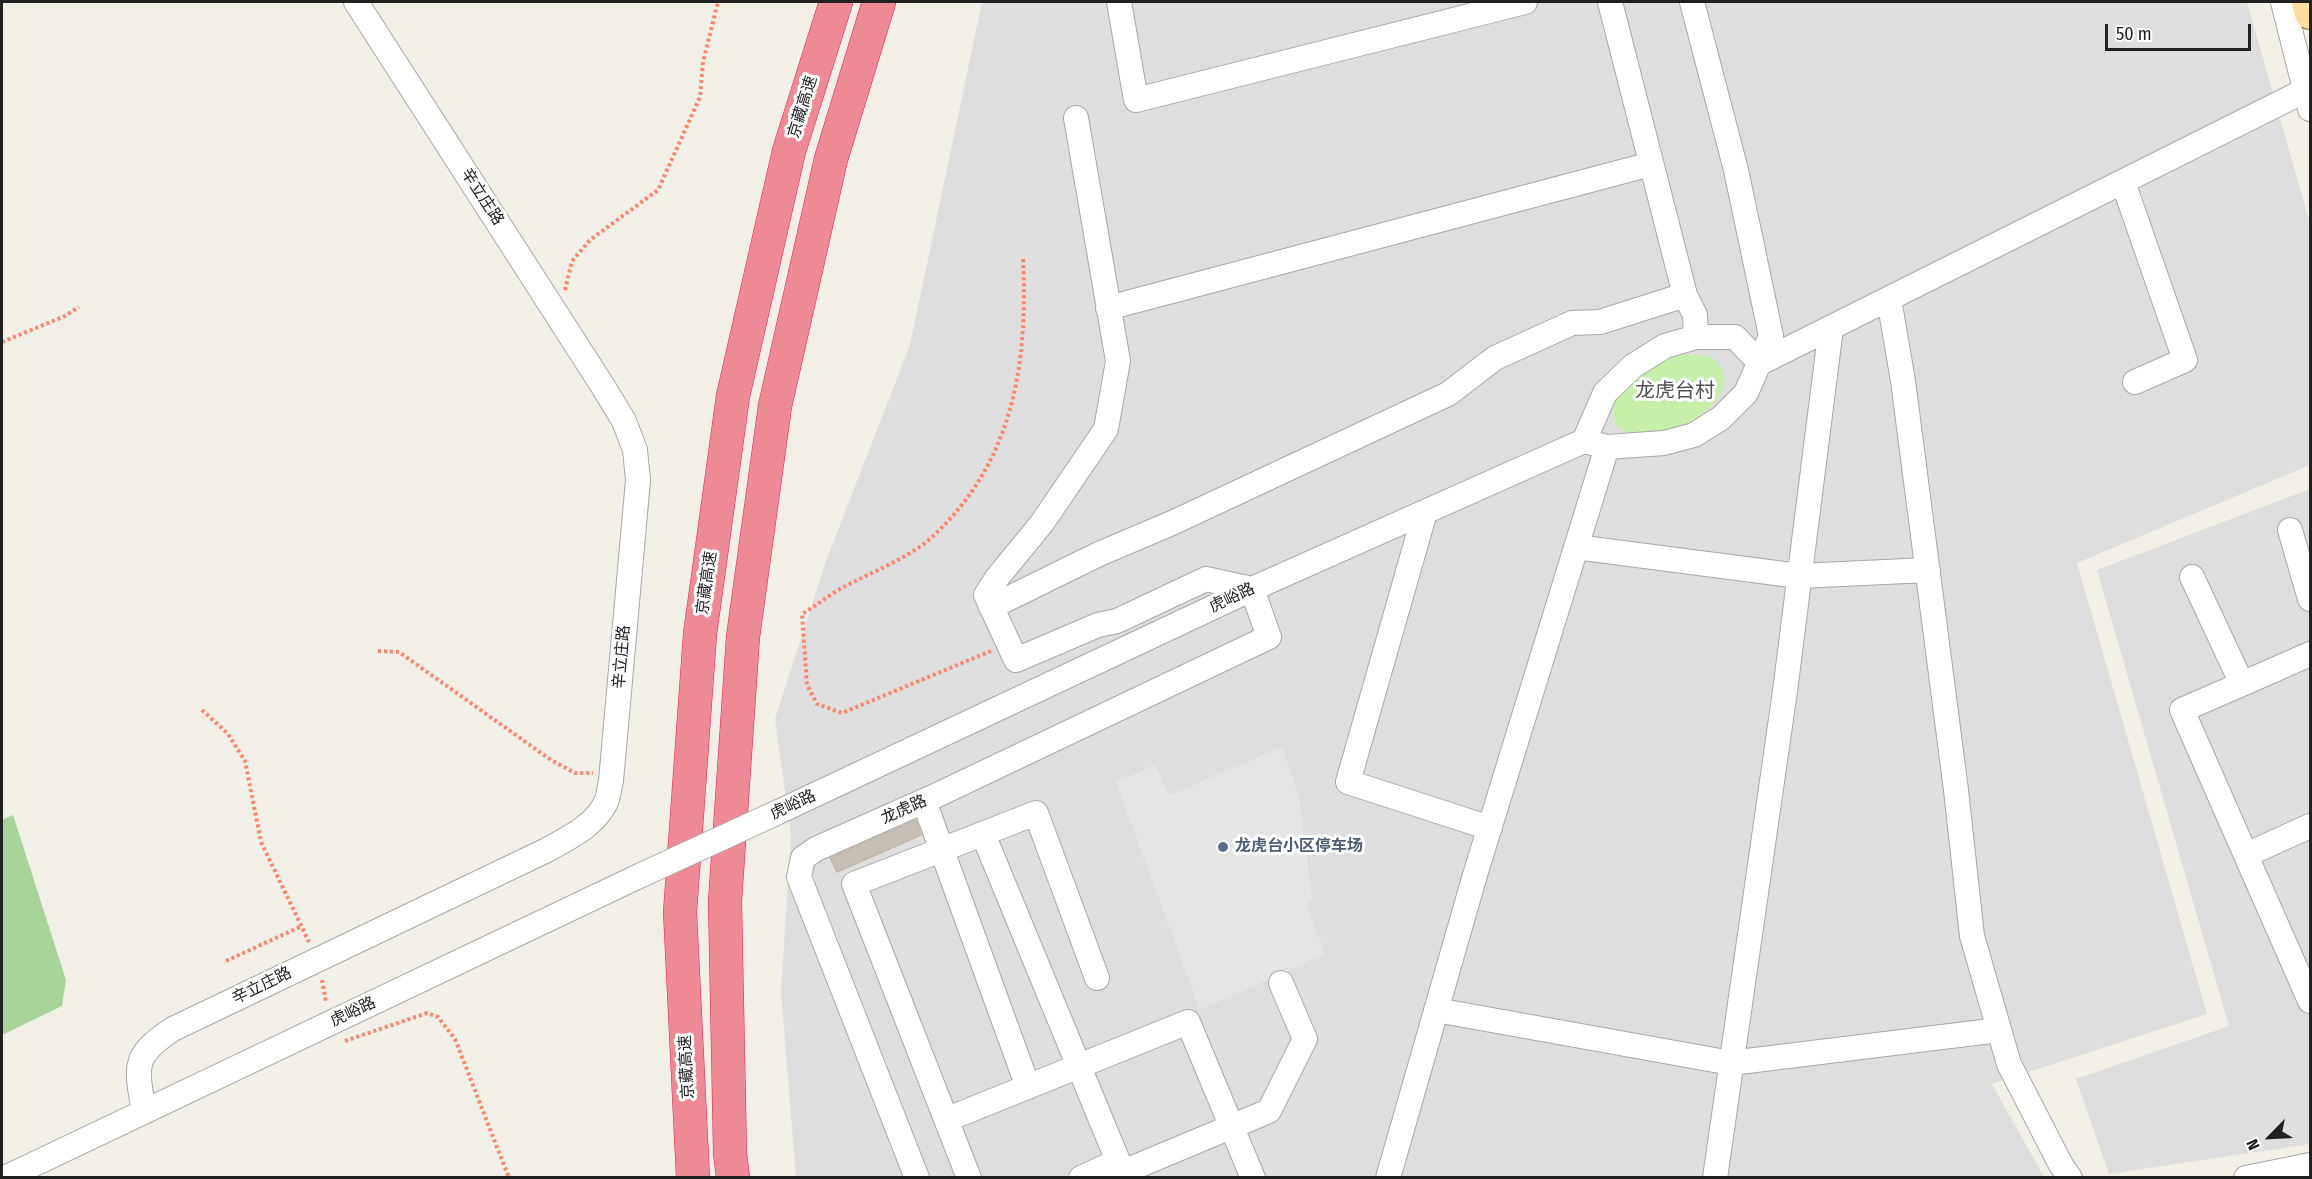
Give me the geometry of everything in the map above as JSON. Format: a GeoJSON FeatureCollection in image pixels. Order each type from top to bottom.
{"type":"FeatureCollection","features":[{"type":"Feature","properties":{"kind":"highway","name":"京藏高速"},"geometry":{"type":"LineString","coordinates":[[693,1178],[680,912],[700,634],[733,396],[789,151],[836,2]]}},
{"type":"Feature","properties":{"kind":"highway"},"geometry":{"type":"LineString","coordinates":[[733,1178],[730,1153],[725,901],[743,637],[775,406],[831,159],[879,2]]}},
{"type":"Feature","properties":{"kind":"main road"},"geometry":{"type":"LineString","coordinates":[[2307,2],[2310,14]]}},
{"type":"Feature","properties":{"kind":"street","name":"辛立庄路"},"geometry":{"type":"LineString","coordinates":[[144,1111],[138,1076],[141,1059],[151,1044],[173,1029],[576,834],[594,819],[606,803],[612,772],[638,480],[635,450],[624,421],[356,2]]}},
{"type":"Feature","properties":{"kind":"street"},"geometry":{"type":"LineString","coordinates":[[1119,2],[1136,100],[1525,2]]}},
{"type":"Feature","properties":{"kind":"street"},"geometry":{"type":"LineString","coordinates":[[1610,2],[1685,295],[1695,315],[1696,337]]}},
{"type":"Feature","properties":{"kind":"street"},"geometry":{"type":"LineString","coordinates":[[1596,444],[1664,443],[1694,435],[1721,418],[1746,393],[1771,336],[1736,171],[1692,2]]}},
{"type":"Feature","properties":{"kind":"street"},"geometry":{"type":"LineString","coordinates":[[1760,363],[2123,182],[2309,96],[2283,2]]}},
{"type":"Feature","properties":{"kind":"street"},"geometry":{"type":"LineString","coordinates":[[1076,118],[1118,361],[1106,429],[1042,523],[986,595],[1016,660],[1098,625],[1118,621],[1206,579],[1252,589]]}},
{"type":"Feature","properties":{"kind":"street"},"geometry":{"type":"LineString","coordinates":[[1108,308],[1651,164]]}},
{"type":"Feature","properties":{"kind":"street"},"geometry":{"type":"LineString","coordinates":[[2123,182],[2185,360],[2136,382]]}},
{"type":"Feature","properties":{"kind":"street"},"geometry":{"type":"LineString","coordinates":[[991,607],[1099,554],[1172,523],[1448,394],[1494,358],[1572,323],[1600,322],[1685,295]]}},
{"type":"Feature","properties":{"kind":"street"},"geometry":{"type":"LineString","coordinates":[[1889,298],[1903,381],[1928,570],[1972,936],[2009,1064],[2061,1165],[2070,1178]]}},
{"type":"Feature","properties":{"kind":"street"},"geometry":{"type":"LineString","coordinates":[[1715,1178],[1785,691],[1831,328]]}},
{"type":"Feature","properties":{"kind":"street"},"geometry":{"type":"LineString","coordinates":[[1396,1176],[1436,1010],[1576,547],[1605,393],[1633,366],[1665,346],[1696,337],[1735,337],[1760,363]]}},
{"type":"Feature","properties":{"kind":"street","name":"虎峪路"},"geometry":{"type":"LineString","coordinates":[[4,1178],[637,877],[1252,589],[1425,512],[1596,444]]}},
{"type":"Feature","properties":{"kind":"street"},"geometry":{"type":"LineString","coordinates":[[1425,512],[1348,782],[1490,828]]}},
{"type":"Feature","properties":{"kind":"street"},"geometry":{"type":"LineString","coordinates":[[2290,530],[2310,599]]}},
{"type":"Feature","properties":{"kind":"street"},"geometry":{"type":"LineString","coordinates":[[1576,547],[1799,576],[1928,570]]}},
{"type":"Feature","properties":{"kind":"street"},"geometry":{"type":"LineString","coordinates":[[2192,577],[2242,684]]}},
{"type":"Feature","properties":{"kind":"street","name":"龙虎路"},"geometry":{"type":"LineString","coordinates":[[918,1178],[799,877],[803,858],[816,849],[924,801],[1269,637],[1252,589]]}},
{"type":"Feature","properties":{"kind":"street"},"geometry":{"type":"LineString","coordinates":[[2310,654],[2182,711],[2310,1001]]}},
{"type":"Feature","properties":{"kind":"street"},"geometry":{"type":"LineString","coordinates":[[924,801],[1028,1087]]}},
{"type":"Feature","properties":{"kind":"street"},"geometry":{"type":"LineString","coordinates":[[969,1178],[948,1119],[854,884],[1035,813],[1097,978]]}},
{"type":"Feature","properties":{"kind":"street"},"geometry":{"type":"LineString","coordinates":[[2246,855],[2310,826]]}},
{"type":"Feature","properties":{"kind":"street"},"geometry":{"type":"LineString","coordinates":[[983,834],[1122,1170]]}},
{"type":"Feature","properties":{"kind":"street"},"geometry":{"type":"LineString","coordinates":[[1080,1178],[1122,1170],[1269,1111],[1305,1039],[1281,983]]}},
{"type":"Feature","properties":{"kind":"street"},"geometry":{"type":"LineString","coordinates":[[1436,1010],[1731,1063],[1999,1030]]}},
{"type":"Feature","properties":{"kind":"street"},"geometry":{"type":"LineString","coordinates":[[948,1119],[1188,1022],[1253,1178]]}},
{"type":"Feature","properties":{"kind":"street"},"geometry":{"type":"LineString","coordinates":[[2257,1177],[2310,1165]]}},
{"type":"Feature","properties":{"kind":"path"},"geometry":{"type":"LineString","coordinates":[[552,307],[564,294],[572,261],[590,240],[658,190],[700,97],[703,62],[718,2]]}},
{"type":"Feature","properties":{"kind":"path"},"geometry":{"type":"LineString","coordinates":[[1008,644],[842,713],[817,704],[807,685],[802,614],[839,590],[890,564],[930,539],[969,496],[997,449],[1016,393],[1025,305],[1023,257]]}},
{"type":"Feature","properties":{"kind":"path"},"geometry":{"type":"LineString","coordinates":[[2,342],[65,316],[79,307]]}},
{"type":"Feature","properties":{"kind":"path"},"geometry":{"type":"LineString","coordinates":[[378,651],[399,652],[551,760],[574,773],[612,772]]}},
{"type":"Feature","properties":{"kind":"path"},"geometry":{"type":"LineString","coordinates":[[226,961],[302,926]]}},
{"type":"Feature","properties":{"kind":"shaded area","name":"龙虎台村"},"geometry":{"type":"Polygon","coordinates":[[[982,2],[2247,2],[2310,224],[2310,465],[2077,563],[2207,1014],[1992,1084],[2044,1177],[796,1177],[781,992],[791,834],[775,719],[826,561],[910,345],[982,2]]]}},
{"type":"Feature","properties":{"kind":"shaded area"},"geometry":{"type":"Polygon","coordinates":[[[2310,489],[2310,1144],[2109,1174],[2076,1079],[2229,1026],[2097,570],[2310,489]]]}},
{"type":"Feature","properties":{"kind":"shaded area","name":"龙虎台小区停车场"},"geometry":{"type":"Polygon","coordinates":[[[1282,747],[1299,796],[1312,898],[1306,904],[1325,954],[1200,1010],[1116,782],[1155,765],[1169,795],[1282,747]]]}},
{"type":"Feature","properties":{"kind":"green space"},"geometry":{"type":"Polygon","coordinates":[[[1682,355],[1710,357],[1720,366],[1724,375],[1724,385],[1713,404],[1704,413],[1676,430],[1635,433],[1627,432],[1617,426],[1614,414],[1616,397],[1657,361],[1682,355]]]}},
{"type":"Feature","properties":{"kind":"green space"},"geometry":{"type":"Polygon","coordinates":[[[13,815],[66,980],[62,1006],[2,1035],[2,820],[13,815]]]}},
{"type":"Feature","properties":{"kind":"building"},"geometry":{"type":"Polygon","coordinates":[[[916,820],[921,835],[837,872],[830,858],[916,820]]]}},
{"type":"Feature","properties":{"kind":"place","name":"龙虎台小区停车场"},"geometry":{"type":"Point","coordinates":[1223,847]}},
{"type":"Feature","properties":{"kind":"district","name":"龙虎台村"},"geometry":{"type":"Point","coordinates":[1675,391]}}]}
